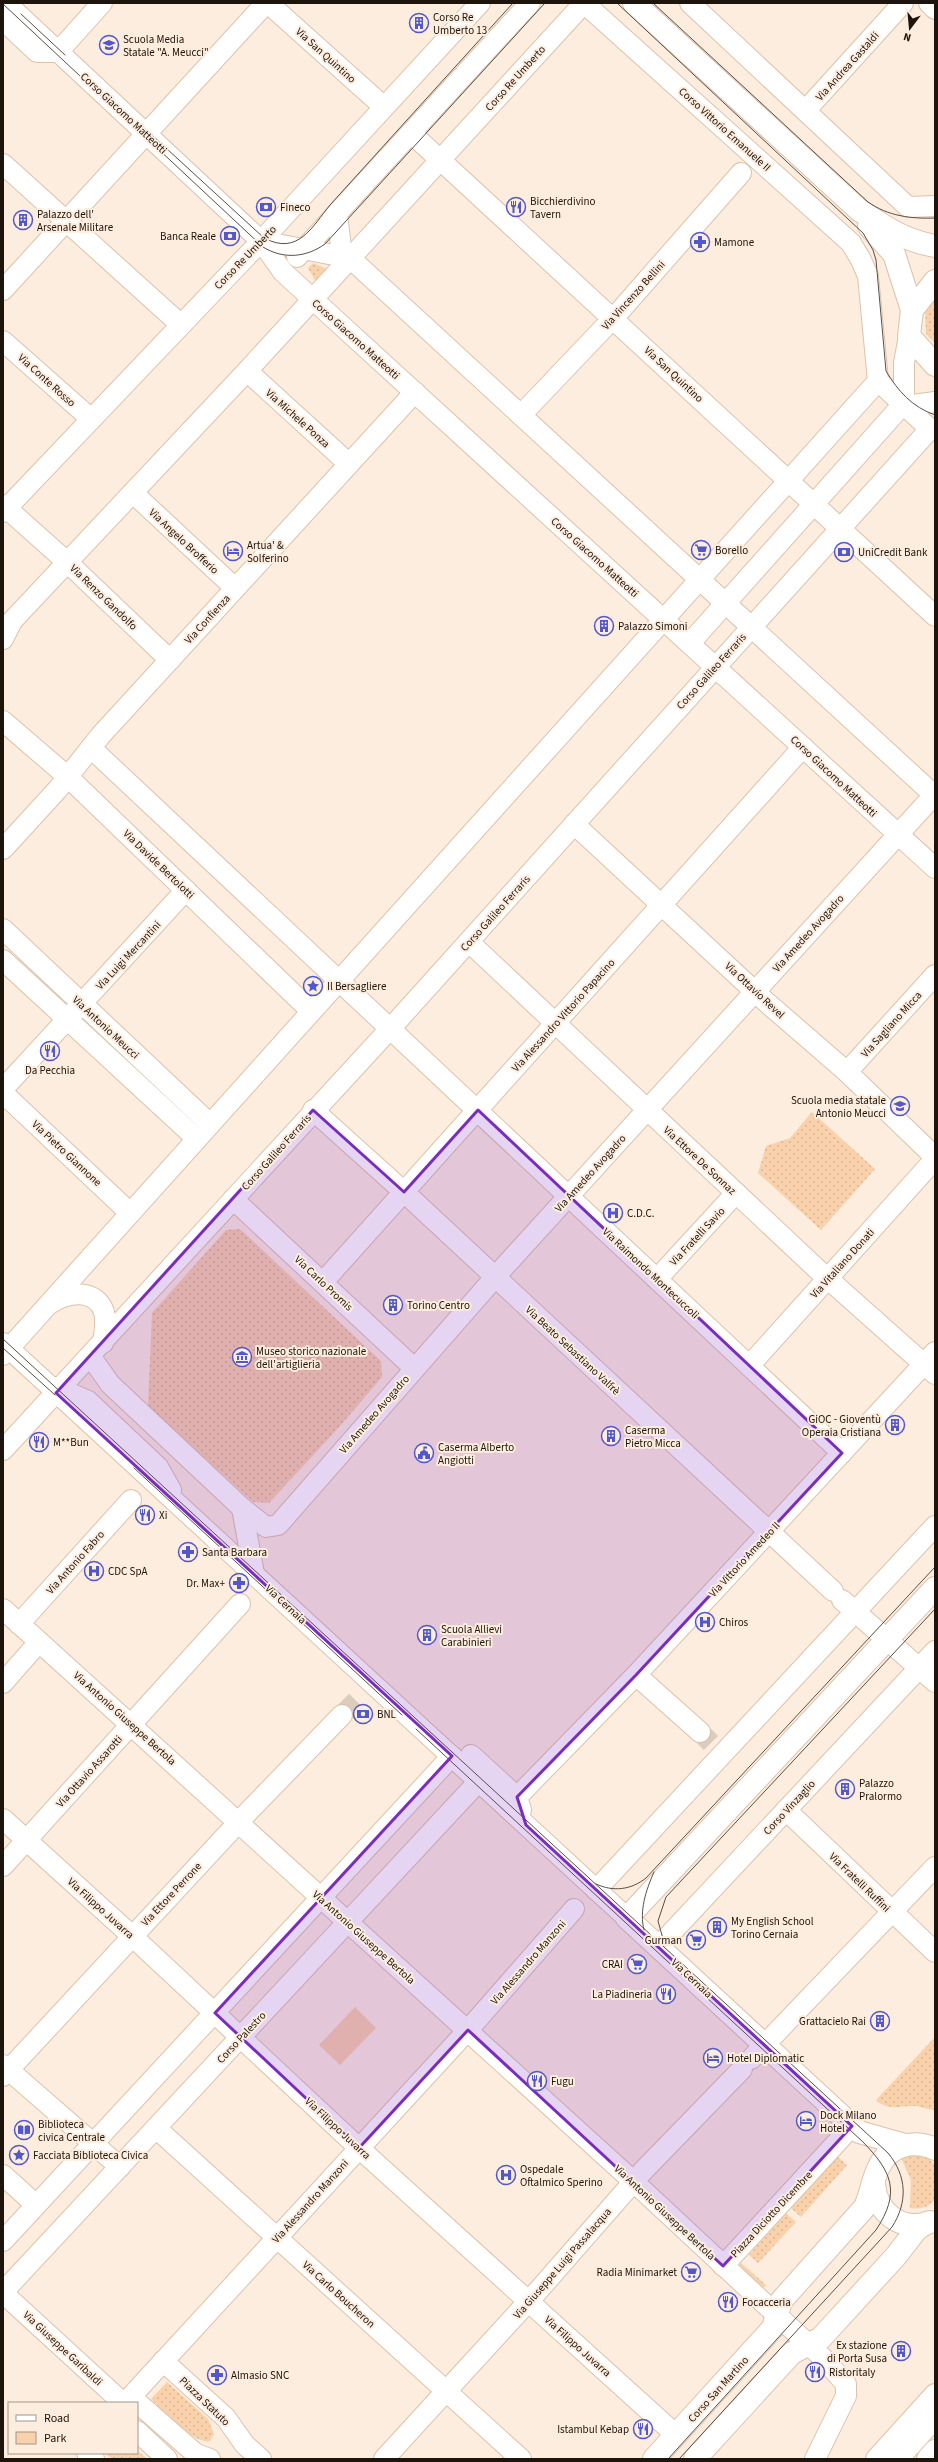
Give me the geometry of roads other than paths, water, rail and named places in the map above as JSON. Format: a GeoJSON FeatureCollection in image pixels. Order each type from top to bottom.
{"type":"FeatureCollection","features":[{"type":"Feature","properties":{"kind":"main road"},"geometry":{"type":"LineString","coordinates":[[634,3],[859,210],[900,236],[913,242],[935,246]]}},
{"type":"Feature","properties":{"kind":"main road"},"geometry":{"type":"LineString","coordinates":[[859,210],[868,226],[894,254],[912,310],[909,336],[935,365]]}},
{"type":"Feature","properties":{"kind":"main road"},"geometry":{"type":"LineString","coordinates":[[912,310],[935,281]]}},
{"type":"Feature","properties":{"kind":"main road"},"geometry":{"type":"LineString","coordinates":[[627,1918],[935,1588]]}},
{"type":"Feature","properties":{"kind":"main road","name":"Via Cernaia"},"geometry":{"type":"LineString","coordinates":[[627,1918],[658,1947],[753,2058],[855,2129],[918,2143]]}},
{"type":"Feature","properties":{"kind":"main road","name":"Via Cernaia"},"geometry":{"type":"LineString","coordinates":[[855,2129],[871,2158],[875,2180]]}},
{"type":"Feature","properties":{"kind":"main road"},"geometry":{"type":"LineString","coordinates":[[776,2316],[781,2301],[865,2207],[882,2161],[888,2153],[918,2143],[935,2149]]}},
{"type":"Feature","properties":{"kind":"main road"},"geometry":{"type":"LineString","coordinates":[[875,2180],[876,2197],[881,2207],[891,2218],[903,2223],[929,2222]]}},
{"type":"Feature","properties":{"kind":"main road"},"geometry":{"type":"LineString","coordinates":[[698,2458],[792,2353],[821,2338],[896,2256],[916,2230],[929,2222]]}},
{"type":"Feature","properties":{"kind":"main road","name":"Corso San Martino"},"geometry":{"type":"LineString","coordinates":[[654,2459],[769,2333],[776,2316]]}},
{"type":"Feature","properties":{"kind":"main road"},"geometry":{"type":"LineString","coordinates":[[896,2459],[935,2417]]}},
{"type":"Feature","properties":{"kind":"main road"},"geometry":{"type":"LineString","coordinates":[[928,2459],[935,2451]]}},
{"type":"Feature","properties":{"kind":"street","name":"Corso Giacomo Matteotti"},"geometry":{"type":"LineString","coordinates":[[6,3],[261,241],[283,272],[690,642],[935,868]]}},
{"type":"Feature","properties":{"kind":"street"},"geometry":{"type":"LineString","coordinates":[[3,20],[37,52],[58,52],[102,3]]}},
{"type":"Feature","properties":{"kind":"street"},"geometry":{"type":"LineString","coordinates":[[3,290],[267,3]]}},
{"type":"Feature","properties":{"kind":"street","name":"Via San Quintino"},"geometry":{"type":"LineString","coordinates":[[267,3],[384,107]]}},
{"type":"Feature","properties":{"kind":"street","name":"Corso Re Umberto"},"geometry":{"type":"LineString","coordinates":[[4,508],[261,241],[480,3]]}},
{"type":"Feature","properties":{"kind":"street"},"geometry":{"type":"LineString","coordinates":[[283,272],[530,3]]}},
{"type":"Feature","properties":{"kind":"street","name":"Corso Re Umberto"},"geometry":{"type":"LineString","coordinates":[[3,639],[12,621],[247,371],[584,3]]}},
{"type":"Feature","properties":{"kind":"street","name":"Corso Vittorio Emanuele II"},"geometry":{"type":"LineString","coordinates":[[584,3],[749,164],[846,237],[861,260],[868,276],[878,381]]}},
{"type":"Feature","properties":{"kind":"street"},"geometry":{"type":"LineString","coordinates":[[690,3],[908,207],[935,206]]}},
{"type":"Feature","properties":{"kind":"street","name":"Via Andrea Gastaldi"},"geometry":{"type":"LineString","coordinates":[[806,110],[903,3]]}},
{"type":"Feature","properties":{"kind":"street"},"geometry":{"type":"LineString","coordinates":[[929,3],[935,9]]}},
{"type":"Feature","properties":{"kind":"street","name":"Via San Quintino"},"geometry":{"type":"LineString","coordinates":[[411,133],[790,480],[840,530],[935,616]]}},
{"type":"Feature","properties":{"kind":"street"},"geometry":{"type":"LineString","coordinates":[[3,164],[180,324]]}},
{"type":"Feature","properties":{"kind":"street","name":"Via Vincenzo Bellini"},"geometry":{"type":"LineString","coordinates":[[522,415],[613,318],[749,164]]}},
{"type":"Feature","properties":{"kind":"street"},"geometry":{"type":"LineString","coordinates":[[337,214],[341,246],[350,258],[935,795]]}},
{"type":"Feature","properties":{"kind":"street"},"geometry":{"type":"LineString","coordinates":[[261,241],[350,258]]}},
{"type":"Feature","properties":{"kind":"street"},"geometry":{"type":"LineString","coordinates":[[690,642],[727,603],[904,403],[904,363],[909,336]]}},
{"type":"Feature","properties":{"kind":"street","name":"Via Conte Rosso"},"geometry":{"type":"LineString","coordinates":[[3,341],[90,418]]}},
{"type":"Feature","properties":{"kind":"street","name":"Via Michele Ponza"},"geometry":{"type":"LineString","coordinates":[[247,371],[349,464]]}},
{"type":"Feature","properties":{"kind":"street"},"geometry":{"type":"LineString","coordinates":[[4,1351],[49,1304],[878,381],[933,429]]}},
{"type":"Feature","properties":{"kind":"street","name":"Via Confienza"},"geometry":{"type":"LineString","coordinates":[[3,849],[170,660],[415,392]]}},
{"type":"Feature","properties":{"kind":"street"},"geometry":{"type":"LineString","coordinates":[[904,403],[913,405],[935,402]]}},
{"type":"Feature","properties":{"kind":"street","name":"Corso Galileo Ferraris"},"geometry":{"type":"LineString","coordinates":[[3,1450],[54,1388],[97,1350],[313,1110],[391,1028],[469,942],[715,666],[933,429]]}},
{"type":"Feature","properties":{"kind":"street","name":"Via Angelo Brofferio"},"geometry":{"type":"LineString","coordinates":[[133,493],[235,588]]}},
{"type":"Feature","properties":{"kind":"street","name":"Via Renzo Gandolfo"},"geometry":{"type":"LineString","coordinates":[[4,508],[67,562],[170,660]]}},
{"type":"Feature","properties":{"kind":"street","name":"Via Davide Bertolotti"},"geometry":{"type":"LineString","coordinates":[[3,721],[68,777],[311,1011]]}},
{"type":"Feature","properties":{"kind":"street","name":"Via Alessandro Vittorio Papacino"},"geometry":{"type":"LineString","coordinates":[[324,1282],[803,747]]}},
{"type":"Feature","properties":{"kind":"street"},"geometry":{"type":"LineString","coordinates":[[91,748],[338,982],[391,1028]]}},
{"type":"Feature","properties":{"kind":"street","name":"Via Amedeo Avogadro"},"geometry":{"type":"LineString","coordinates":[[97,1350],[112,1386],[242,1508],[266,1526],[278,1525],[414,1368],[755,991],[935,795]]}},
{"type":"Feature","properties":{"kind":"street","name":"Via Ottavio Revel"},"geometry":{"type":"LineString","coordinates":[[574,824],[755,991],[847,1072],[935,1158]]}},
{"type":"Feature","properties":{"kind":"street","name":"Via Luigi Mercantini"},"geometry":{"type":"LineString","coordinates":[[3,1089],[82,1005],[186,890]]}},
{"type":"Feature","properties":{"kind":"street","name":"Via Antonio Meucci"},"geometry":{"type":"LineString","coordinates":[[3,929],[210,1124]]}},
{"type":"Feature","properties":{"kind":"street","name":"Via Ettore De Sonnaz"},"geometry":{"type":"LineString","coordinates":[[469,942],[647,1111],[828,1279],[931,1364]]}},
{"type":"Feature","properties":{"kind":"street","name":"Via Antonio Meucci"},"geometry":{"type":"LineString","coordinates":[[3,960],[67,1021],[197,1139]]}},
{"type":"Feature","properties":{"kind":"street","name":"Via Sagliano Micca"},"geometry":{"type":"LineString","coordinates":[[847,1072],[935,975]]}},
{"type":"Feature","properties":{"kind":"street","name":"Via Raimondo Montecuccoli"},"geometry":{"type":"LineString","coordinates":[[391,1028],[842,1453]]}},
{"type":"Feature","properties":{"kind":"street","name":"Via Pietro Giannone"},"geometry":{"type":"LineString","coordinates":[[3,1094],[130,1213]]}},
{"type":"Feature","properties":{"kind":"street","name":"Via Beato Sebastiano Valfrè"},"geometry":{"type":"LineString","coordinates":[[313,1110],[404,1192],[843,1601]]}},
{"type":"Feature","properties":{"kind":"street","name":"Via Vitaliano Donati"},"geometry":{"type":"LineString","coordinates":[[749,1366],[935,1158]]}},
{"type":"Feature","properties":{"kind":"street","name":"Via Fratelli Savio"},"geometry":{"type":"LineString","coordinates":[[657,1279],[736,1193]]}},
{"type":"Feature","properties":{"kind":"street","name":"Via Carlo Promis"},"geometry":{"type":"LineString","coordinates":[[234,1199],[414,1368]]}},
{"type":"Feature","properties":{"kind":"street"},"geometry":{"type":"LineString","coordinates":[[49,1304],[70,1294],[87,1295],[96,1300],[104,1312],[105,1318],[97,1350]]}},
{"type":"Feature","properties":{"kind":"street","name":"Via Cernaia"},"geometry":{"type":"LineString","coordinates":[[4,1351],[24,1363],[54,1388],[178,1505],[251,1588],[367,1689],[394,1703],[432,1719],[517,1797],[526,1825]]}},
{"type":"Feature","properties":{"kind":"street","name":"Via Vittorio Amedeo II"},"geometry":{"type":"LineString","coordinates":[[517,1797],[636,1675],[842,1453],[931,1364]]}},
{"type":"Feature","properties":{"kind":"street","name":"Via Cernaia"},"geometry":{"type":"LineString","coordinates":[[54,1388],[88,1401],[158,1466],[178,1505]]}},
{"type":"Feature","properties":{"kind":"street","name":"Via Antonio Fabro"},"geometry":{"type":"LineString","coordinates":[[20,1624],[150,1479]]}},
{"type":"Feature","properties":{"kind":"street"},"geometry":{"type":"LineString","coordinates":[[242,1508],[251,1588]]}},
{"type":"Feature","properties":{"kind":"street"},"geometry":{"type":"LineString","coordinates":[[596,1890],[711,1743],[843,1601],[935,1526]]}},
{"type":"Feature","properties":{"kind":"street","name":"Via Ottavio Assarotti"},"geometry":{"type":"LineString","coordinates":[[3,1866],[132,1724],[251,1588]]}},
{"type":"Feature","properties":{"kind":"street"},"geometry":{"type":"LineString","coordinates":[[843,1601],[920,1667],[935,1682]]}},
{"type":"Feature","properties":{"kind":"street","name":"Via Antonio Giuseppe Bertola"},"geometry":{"type":"LineString","coordinates":[[3,1609],[132,1724],[322,1898],[465,2033],[634,2182],[723,2266]]}},
{"type":"Feature","properties":{"kind":"street"},"geometry":{"type":"LineString","coordinates":[[3,1682],[39,1642]]}},
{"type":"Feature","properties":{"kind":"street","name":"Corso Vinzaglio"},"geometry":{"type":"LineString","coordinates":[[658,1947],[935,1651]]}},
{"type":"Feature","properties":{"kind":"street"},"geometry":{"type":"LineString","coordinates":[[636,1675],[711,1743]]}},
{"type":"Feature","properties":{"kind":"street","name":"Via Cernaia"},"geometry":{"type":"LineString","coordinates":[[394,1703],[627,1918]]}},
{"type":"Feature","properties":{"kind":"street","name":"Via Ettore Perrone"},"geometry":{"type":"LineString","coordinates":[[5,2070],[238,1822],[342,1715]]}},
{"type":"Feature","properties":{"kind":"street"},"geometry":{"type":"LineString","coordinates":[[3,2241],[452,1756]]}},
{"type":"Feature","properties":{"kind":"street","name":"Corso Palestro"},"geometry":{"type":"LineString","coordinates":[[3,2293],[479,1781]]}},
{"type":"Feature","properties":{"kind":"street","name":"Via Fratelli Ruffini"},"geometry":{"type":"LineString","coordinates":[[786,1810],[935,1952]]}},
{"type":"Feature","properties":{"kind":"street","name":"Via Filippo Juvarra"},"geometry":{"type":"LineString","coordinates":[[3,1819],[132,1936],[359,2148],[676,2435]]}},
{"type":"Feature","properties":{"kind":"street","name":"Via Giuseppe Luigi Passalacqua"},"geometry":{"type":"LineString","coordinates":[[384,2459],[634,2182],[935,1867]]}},
{"type":"Feature","properties":{"kind":"street","name":"Via Alessandro Manzoni"},"geometry":{"type":"LineString","coordinates":[[126,2401],[465,2033],[574,1910]]}},
{"type":"Feature","properties":{"kind":"street"},"geometry":{"type":"LineString","coordinates":[[5,2070],[120,2167]]}},
{"type":"Feature","properties":{"kind":"street","name":"Via Carlo Boucheron"},"geometry":{"type":"LineString","coordinates":[[156,2128],[521,2459]]}},
{"type":"Feature","properties":{"kind":"street","name":"Piazza Diciotto Dicembre"},"geometry":{"type":"LineString","coordinates":[[815,2459],[842,2407],[846,2396],[846,2384],[807,2344],[723,2266],[855,2129]]}},
{"type":"Feature","properties":{"kind":"street"},"geometry":{"type":"LineString","coordinates":[[3,2175],[36,2205]]}},
{"type":"Feature","properties":{"kind":"street","name":"Via Giuseppe Garibaldi"},"geometry":{"type":"LineString","coordinates":[[3,2293],[126,2401]]}},
{"type":"Feature","properties":{"kind":"street","name":"Piazza Statuto"},"geometry":{"type":"LineString","coordinates":[[163,2361],[226,2418],[245,2445],[261,2459]]}},
{"type":"Feature","properties":{"kind":"street"},"geometry":{"type":"LineString","coordinates":[[876,2459],[935,2394]]}},
{"type":"Feature","properties":{"kind":"street"},"geometry":{"type":"LineString","coordinates":[[138,2410],[196,2454],[210,2459]]}},
{"type":"Feature","properties":{"kind":"street"},"geometry":{"type":"LineString","coordinates":[[138,2432],[167,2459]]}},
{"type":"Feature","properties":{"kind":"tunnel"},"geometry":{"type":"LineString","coordinates":[[342,1715],[361,1696]]}},
{"type":"Feature","properties":{"kind":"tunnel"},"geometry":{"type":"LineString","coordinates":[[700,1732],[711,1743]]}},
{"type":"Feature","properties":{"kind":"tram line"},"geometry":{"type":"LineString","coordinates":[[142,126],[264,238],[276,243],[286,244],[295,241],[310,230],[330,205],[513,3]]}},
{"type":"Feature","properties":{"kind":"tram line"},"geometry":{"type":"LineString","coordinates":[[3,4],[263,247],[279,254],[295,255],[311,252],[325,244],[545,3]]}},
{"type":"Feature","properties":{"kind":"tram line"},"geometry":{"type":"LineString","coordinates":[[617,3],[863,233],[873,250],[876,260],[886,371],[906,398],[919,408],[935,415]]}},
{"type":"Feature","properties":{"kind":"tram line"},"geometry":{"type":"LineString","coordinates":[[653,3],[868,202],[884,211],[900,216],[935,218]]}},
{"type":"Feature","properties":{"kind":"tram line"},"geometry":{"type":"LineString","coordinates":[[21,14],[65,55]]}},
{"type":"Feature","properties":{"kind":"tram line"},"geometry":{"type":"LineString","coordinates":[[3,1339],[888,2153],[894,2162],[902,2180],[903,2199],[901,2208],[892,2227],[679,2459]]}},
{"type":"Feature","properties":{"kind":"tram line"},"geometry":{"type":"LineString","coordinates":[[3,1348],[55,1395]]}},
{"type":"Feature","properties":{"kind":"tram line"},"geometry":{"type":"LineString","coordinates":[[134,1468],[402,1715]]}},
{"type":"Feature","properties":{"kind":"tram line"},"geometry":{"type":"LineString","coordinates":[[596,1884],[602,1887],[615,1889],[634,1885],[646,1878],[935,1567]]}},
{"type":"Feature","properties":{"kind":"tram line"},"geometry":{"type":"LineString","coordinates":[[665,1946],[658,1921],[666,1897],[935,1609]]}},
{"type":"Feature","properties":{"kind":"tram line"},"geometry":{"type":"LineString","coordinates":[[416,1729],[863,2142],[881,2163],[890,2183],[891,2193],[889,2204],[884,2217],[876,2230],[668,2459]]}},
{"type":"Feature","properties":{"kind":"tram line"},"geometry":{"type":"LineString","coordinates":[[644,1930],[642,1915],[644,1901],[654,1872]]}},
{"type":"Feature","properties":{"kind":"place","name":"Corso Re Umberto 13"},"geometry":{"type":"Point","coordinates":[419,23]}},
{"type":"Feature","properties":{"kind":"place","name":"Scuola Media Statale \"A. Meucci\""},"geometry":{"type":"Point","coordinates":[109,45]}},
{"type":"Feature","properties":{"kind":"place","name":"Fineco"},"geometry":{"type":"Point","coordinates":[266,207]}},
{"type":"Feature","properties":{"kind":"place","name":"Bicchierdivino Tavern"},"geometry":{"type":"Point","coordinates":[516,207]}},
{"type":"Feature","properties":{"kind":"place","name":"Palazzo dell' Arsenale Militare"},"geometry":{"type":"Point","coordinates":[23,220]}},
{"type":"Feature","properties":{"kind":"place","name":"Banca Reale"},"geometry":{"type":"Point","coordinates":[230,236]}},
{"type":"Feature","properties":{"kind":"place","name":"Mamone"},"geometry":{"type":"Point","coordinates":[700,242]}},
{"type":"Feature","properties":{"kind":"place","name":"Borello"},"geometry":{"type":"Point","coordinates":[701,550]}},
{"type":"Feature","properties":{"kind":"place","name":"Artua' & Solferino"},"geometry":{"type":"Point","coordinates":[233,551]}},
{"type":"Feature","properties":{"kind":"place","name":"UniCredit Bank"},"geometry":{"type":"Point","coordinates":[844,552]}},
{"type":"Feature","properties":{"kind":"place","name":"Palazzo Simoni"},"geometry":{"type":"Point","coordinates":[604,626]}},
{"type":"Feature","properties":{"kind":"place","name":"Il Bersagliere"},"geometry":{"type":"Point","coordinates":[313,986]}},
{"type":"Feature","properties":{"kind":"place","name":"Da Pecchia"},"geometry":{"type":"Point","coordinates":[50,1051]}},
{"type":"Feature","properties":{"kind":"place","name":"Scuola media statale Antonio Meucci"},"geometry":{"type":"Point","coordinates":[900,1106]}},
{"type":"Feature","properties":{"kind":"place","name":"C.D.C."},"geometry":{"type":"Point","coordinates":[613,1213]}},
{"type":"Feature","properties":{"kind":"place","name":"Torino Centro"},"geometry":{"type":"Point","coordinates":[393,1305]}},
{"type":"Feature","properties":{"kind":"place","name":"Museo storico nazionale dell'artiglieria"},"geometry":{"type":"Point","coordinates":[242,1357]}},
{"type":"Feature","properties":{"kind":"place","name":"GiOC - Gioventù Operaia Cristiana"},"geometry":{"type":"Point","coordinates":[895,1425]}},
{"type":"Feature","properties":{"kind":"place","name":"Caserma Pietro Micca"},"geometry":{"type":"Point","coordinates":[611,1436]}},
{"type":"Feature","properties":{"kind":"place","name":"M**Bun"},"geometry":{"type":"Point","coordinates":[39,1442]}},
{"type":"Feature","properties":{"kind":"place","name":"Caserma Alberto Angiotti"},"geometry":{"type":"Point","coordinates":[424,1453]}},
{"type":"Feature","properties":{"kind":"place","name":"Xi"},"geometry":{"type":"Point","coordinates":[145,1515]}},
{"type":"Feature","properties":{"kind":"place","name":"Santa Barbara"},"geometry":{"type":"Point","coordinates":[188,1552]}},
{"type":"Feature","properties":{"kind":"place","name":"CDC SpA"},"geometry":{"type":"Point","coordinates":[94,1571]}},
{"type":"Feature","properties":{"kind":"place","name":"Dr. Max+"},"geometry":{"type":"Point","coordinates":[239,1583]}},
{"type":"Feature","properties":{"kind":"place","name":"Chiros"},"geometry":{"type":"Point","coordinates":[705,1622]}},
{"type":"Feature","properties":{"kind":"place","name":"Scuola Allievi Carabinieri"},"geometry":{"type":"Point","coordinates":[427,1635]}},
{"type":"Feature","properties":{"kind":"place","name":"BNL"},"geometry":{"type":"Point","coordinates":[363,1714]}},
{"type":"Feature","properties":{"kind":"place","name":"Palazzo Pralormo"},"geometry":{"type":"Point","coordinates":[845,1789]}},
{"type":"Feature","properties":{"kind":"place","name":"My English School Torino Cernaia"},"geometry":{"type":"Point","coordinates":[717,1927]}},
{"type":"Feature","properties":{"kind":"place","name":"Gurman"},"geometry":{"type":"Point","coordinates":[696,1940]}},
{"type":"Feature","properties":{"kind":"place","name":"CRAI"},"geometry":{"type":"Point","coordinates":[637,1964]}},
{"type":"Feature","properties":{"kind":"place","name":"La Piadineria"},"geometry":{"type":"Point","coordinates":[666,1994]}},
{"type":"Feature","properties":{"kind":"place","name":"Grattacielo Rai"},"geometry":{"type":"Point","coordinates":[880,2021]}},
{"type":"Feature","properties":{"kind":"place","name":"Hotel Diplomatic"},"geometry":{"type":"Point","coordinates":[713,2058]}},
{"type":"Feature","properties":{"kind":"place","name":"Fugu"},"geometry":{"type":"Point","coordinates":[537,2081]}},
{"type":"Feature","properties":{"kind":"place","name":"Dock Milano Hotel"},"geometry":{"type":"Point","coordinates":[806,2121]}},
{"type":"Feature","properties":{"kind":"place","name":"Biblioteca civica Centrale"},"geometry":{"type":"Point","coordinates":[24,2130]}},
{"type":"Feature","properties":{"kind":"place","name":"Facciata Biblioteca Civica"},"geometry":{"type":"Point","coordinates":[19,2155]}},
{"type":"Feature","properties":{"kind":"place","name":"Ospedale Oftalmico Sperino"},"geometry":{"type":"Point","coordinates":[506,2175]}},
{"type":"Feature","properties":{"kind":"place","name":"Radia Minimarket"},"geometry":{"type":"Point","coordinates":[691,2272]}},
{"type":"Feature","properties":{"kind":"place","name":"Focacceria"},"geometry":{"type":"Point","coordinates":[728,2302]}},
{"type":"Feature","properties":{"kind":"place","name":"Ex stazione di Porta Susa"},"geometry":{"type":"Point","coordinates":[901,2351]}},
{"type":"Feature","properties":{"kind":"place","name":"Ristoritaly"},"geometry":{"type":"Point","coordinates":[815,2372]}},
{"type":"Feature","properties":{"kind":"place","name":"Almasio SNC"},"geometry":{"type":"Point","coordinates":[217,2375]}},
{"type":"Feature","properties":{"kind":"place","name":"Istambul Kebap"},"geometry":{"type":"Point","coordinates":[643,2429]}}]}
